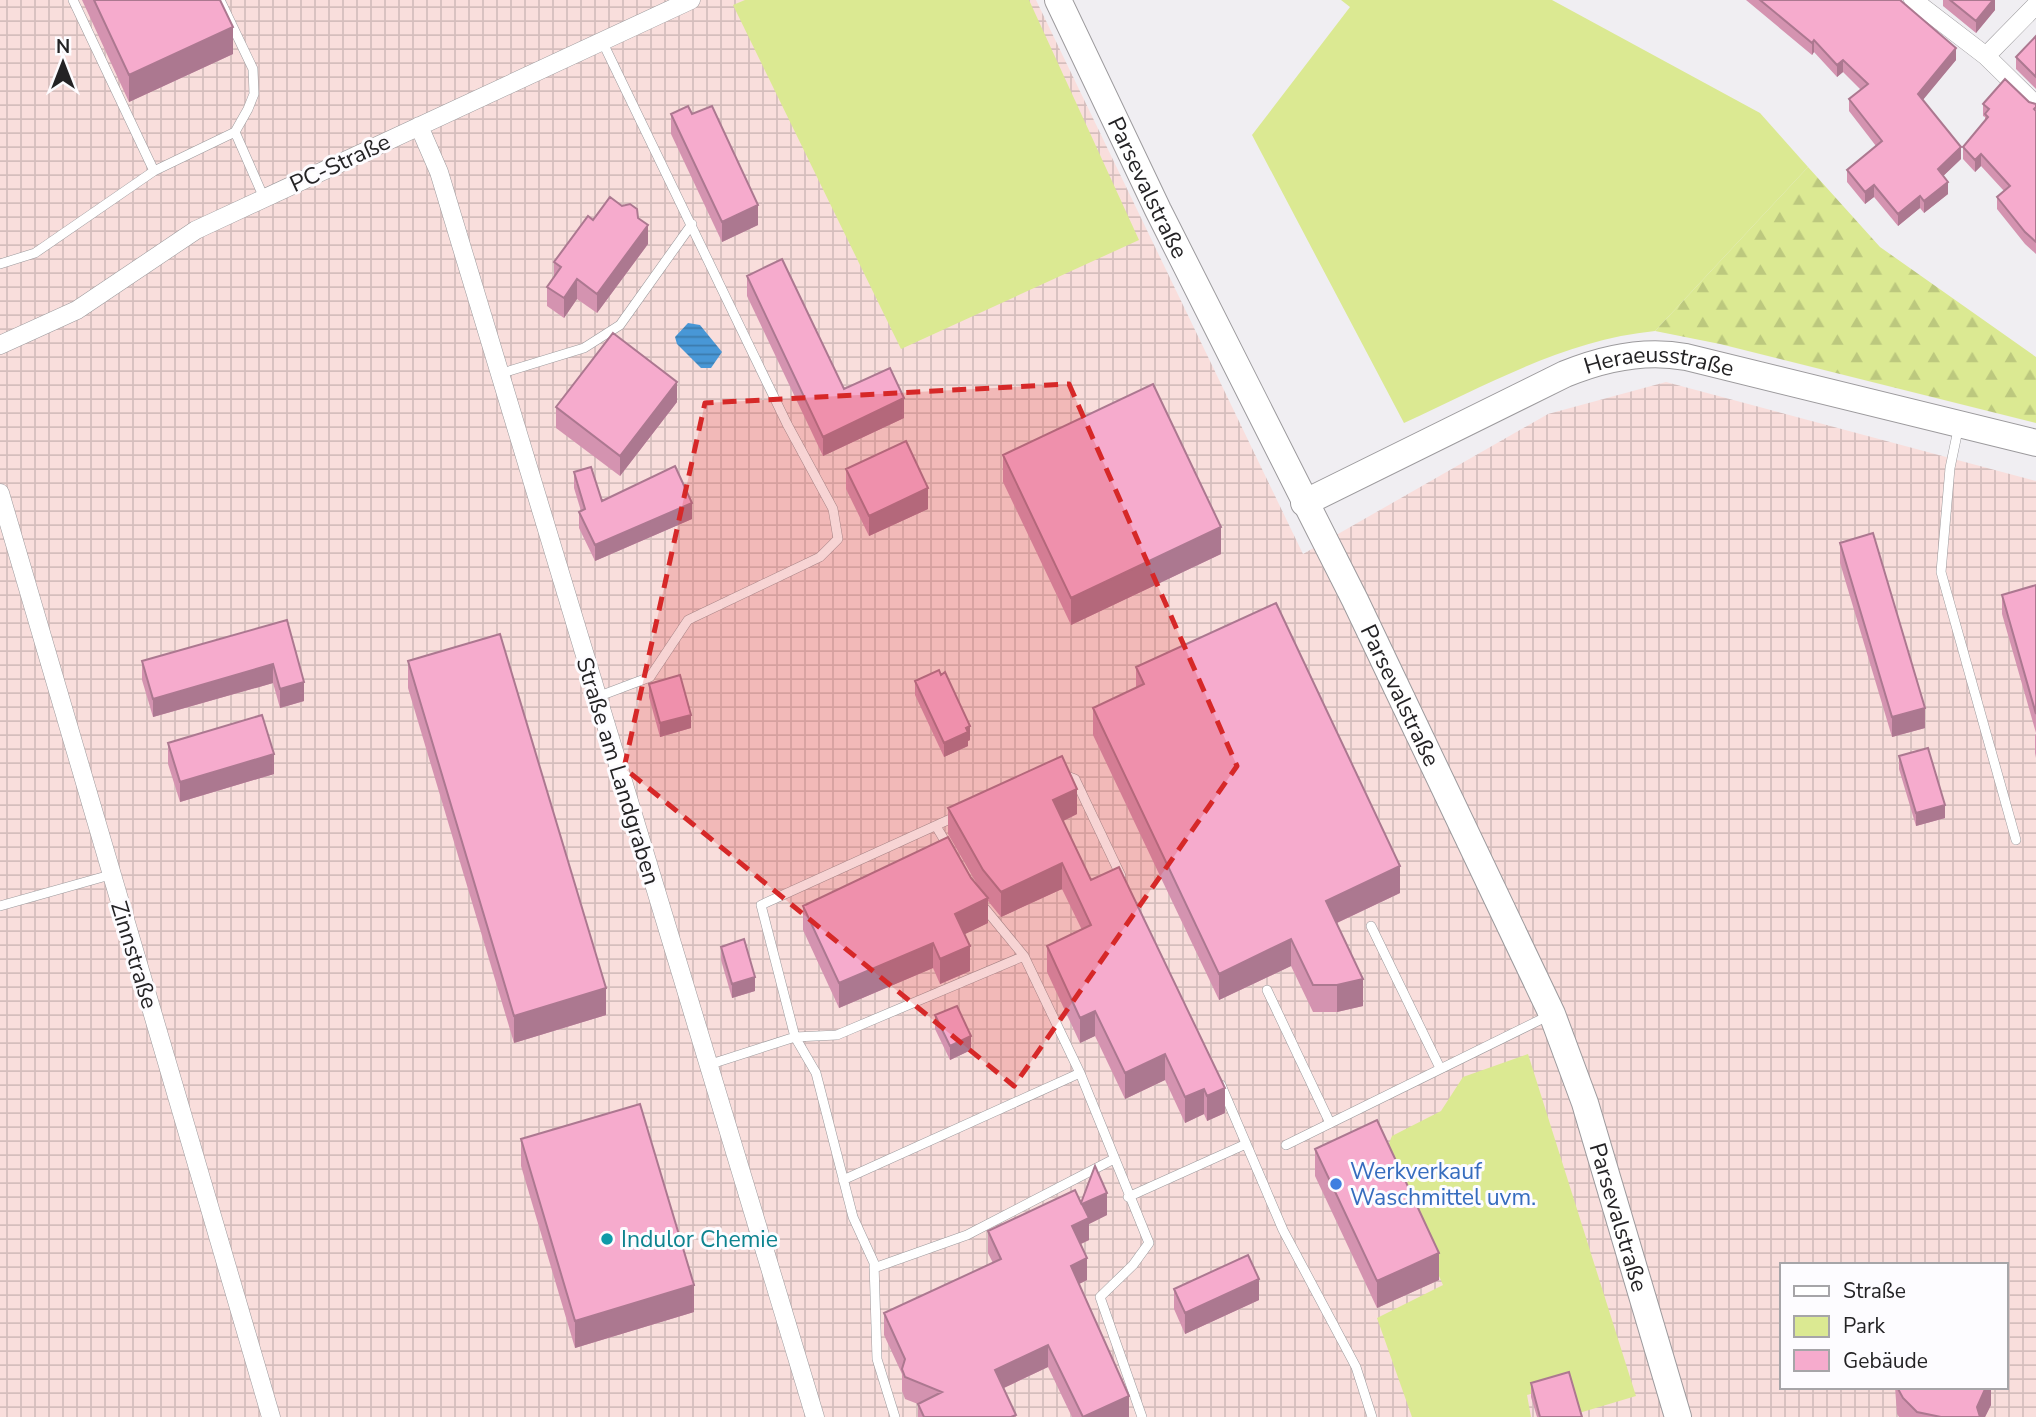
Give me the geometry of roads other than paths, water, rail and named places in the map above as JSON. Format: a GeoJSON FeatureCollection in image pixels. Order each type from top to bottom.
{"type":"FeatureCollection","features":[{"type":"Feature","properties":{"kind":"street","name":"PC-Straße"},"geometry":{"type":"LineString","coordinates":[[0,345],[77,310],[169,246],[264,198],[691,0]]}},
{"type":"Feature","properties":{"kind":"street","name":"Parsevalstraße"},"geometry":{"type":"LineString","coordinates":[[1058,0],[1157,210],[1367,625],[1552,1014],[1585,1102],[1678,1417]]}},
{"type":"Feature","properties":{"kind":"street"},"geometry":{"type":"LineString","coordinates":[[1913,0],[1986,56],[2036,105]]}},
{"type":"Feature","properties":{"kind":"street"},"geometry":{"type":"LineString","coordinates":[[1986,56],[2036,5]]}},
{"type":"Feature","properties":{"kind":"street","name":"Straße am Landgraben"},"geometry":{"type":"LineString","coordinates":[[419,126],[439,172],[706,1065],[815,1417]]}},
{"type":"Feature","properties":{"kind":"street","name":"Heraeusstraße"},"geometry":{"type":"LineString","coordinates":[[1304,503],[1565,374],[1609,359],[1629,356],[1686,356],[2036,443]]}},
{"type":"Feature","properties":{"kind":"street","name":"Zinnstraße"},"geometry":{"type":"LineString","coordinates":[[0,493],[271,1417]]}},
{"type":"Feature","properties":{"kind":"lane"},"geometry":{"type":"LineString","coordinates":[[73,0],[154,170]]}},
{"type":"Feature","properties":{"kind":"lane"},"geometry":{"type":"LineString","coordinates":[[0,264],[35,253],[154,170],[235,132],[254,94],[253,69],[220,0]]}},
{"type":"Feature","properties":{"kind":"lane"},"geometry":{"type":"LineString","coordinates":[[595,697],[650,677],[688,620],[820,557],[838,539],[833,509],[787,424],[602,41]]}},
{"type":"Feature","properties":{"kind":"lane"},"geometry":{"type":"LineString","coordinates":[[235,132],[264,198]]}},
{"type":"Feature","properties":{"kind":"lane"},"geometry":{"type":"LineString","coordinates":[[498,374],[584,348],[620,325],[692,224]]}},
{"type":"Feature","properties":{"kind":"lane"},"geometry":{"type":"LineString","coordinates":[[1959,424],[1950,468],[1941,572],[2017,840]]}},
{"type":"Feature","properties":{"kind":"lane"},"geometry":{"type":"LineString","coordinates":[[1055,772],[1075,779],[1129,892]]}},
{"type":"Feature","properties":{"kind":"lane"},"geometry":{"type":"LineString","coordinates":[[895,1417],[877,1360],[874,1268],[853,1217],[816,1073],[795,1037],[761,905],[972,809]]}},
{"type":"Feature","properties":{"kind":"lane"},"geometry":{"type":"LineString","coordinates":[[936,826],[956,862]]}},
{"type":"Feature","properties":{"kind":"lane"},"geometry":{"type":"LineString","coordinates":[[0,906],[110,875]]}},
{"type":"Feature","properties":{"kind":"lane"},"geometry":{"type":"LineString","coordinates":[[977,899],[1024,956],[1080,1073],[1112,1160],[1149,1243],[1133,1265],[1100,1297],[1142,1417]]}},
{"type":"Feature","properties":{"kind":"lane"},"geometry":{"type":"LineString","coordinates":[[1371,926],[1440,1068]]}},
{"type":"Feature","properties":{"kind":"lane"},"geometry":{"type":"LineString","coordinates":[[706,1065],[795,1037],[837,1035],[1024,956]]}},
{"type":"Feature","properties":{"kind":"lane"},"geometry":{"type":"LineString","coordinates":[[1266,990],[1331,1123]]}},
{"type":"Feature","properties":{"kind":"lane"},"geometry":{"type":"LineString","coordinates":[[1286,1145],[1552,1014]]}},
{"type":"Feature","properties":{"kind":"lane"},"geometry":{"type":"LineString","coordinates":[[844,1180],[1080,1073]]}},
{"type":"Feature","properties":{"kind":"lane"},"geometry":{"type":"LineString","coordinates":[[1219,1081],[1283,1230],[1356,1367],[1372,1417]]}},
{"type":"Feature","properties":{"kind":"lane"},"geometry":{"type":"LineString","coordinates":[[1128,1197],[1246,1144]]}},
{"type":"Feature","properties":{"kind":"lane"},"geometry":{"type":"LineString","coordinates":[[874,1268],[967,1235],[1112,1160]]}},
{"type":"Feature","properties":{"kind":"water"},"geometry":{"type":"Polygon","coordinates":[[[688,323],[700,325],[722,352],[711,368],[701,368],[677,344],[675,337],[688,323]]]}},
{"type":"Feature","properties":{"kind":"place","name":"Werkverkauf Waschmittel uvm."},"geometry":{"type":"Point","coordinates":[1336,1184]}},
{"type":"Feature","properties":{"kind":"place","name":"Indulor Chemie"},"geometry":{"type":"Point","coordinates":[607,1239]}}]}
